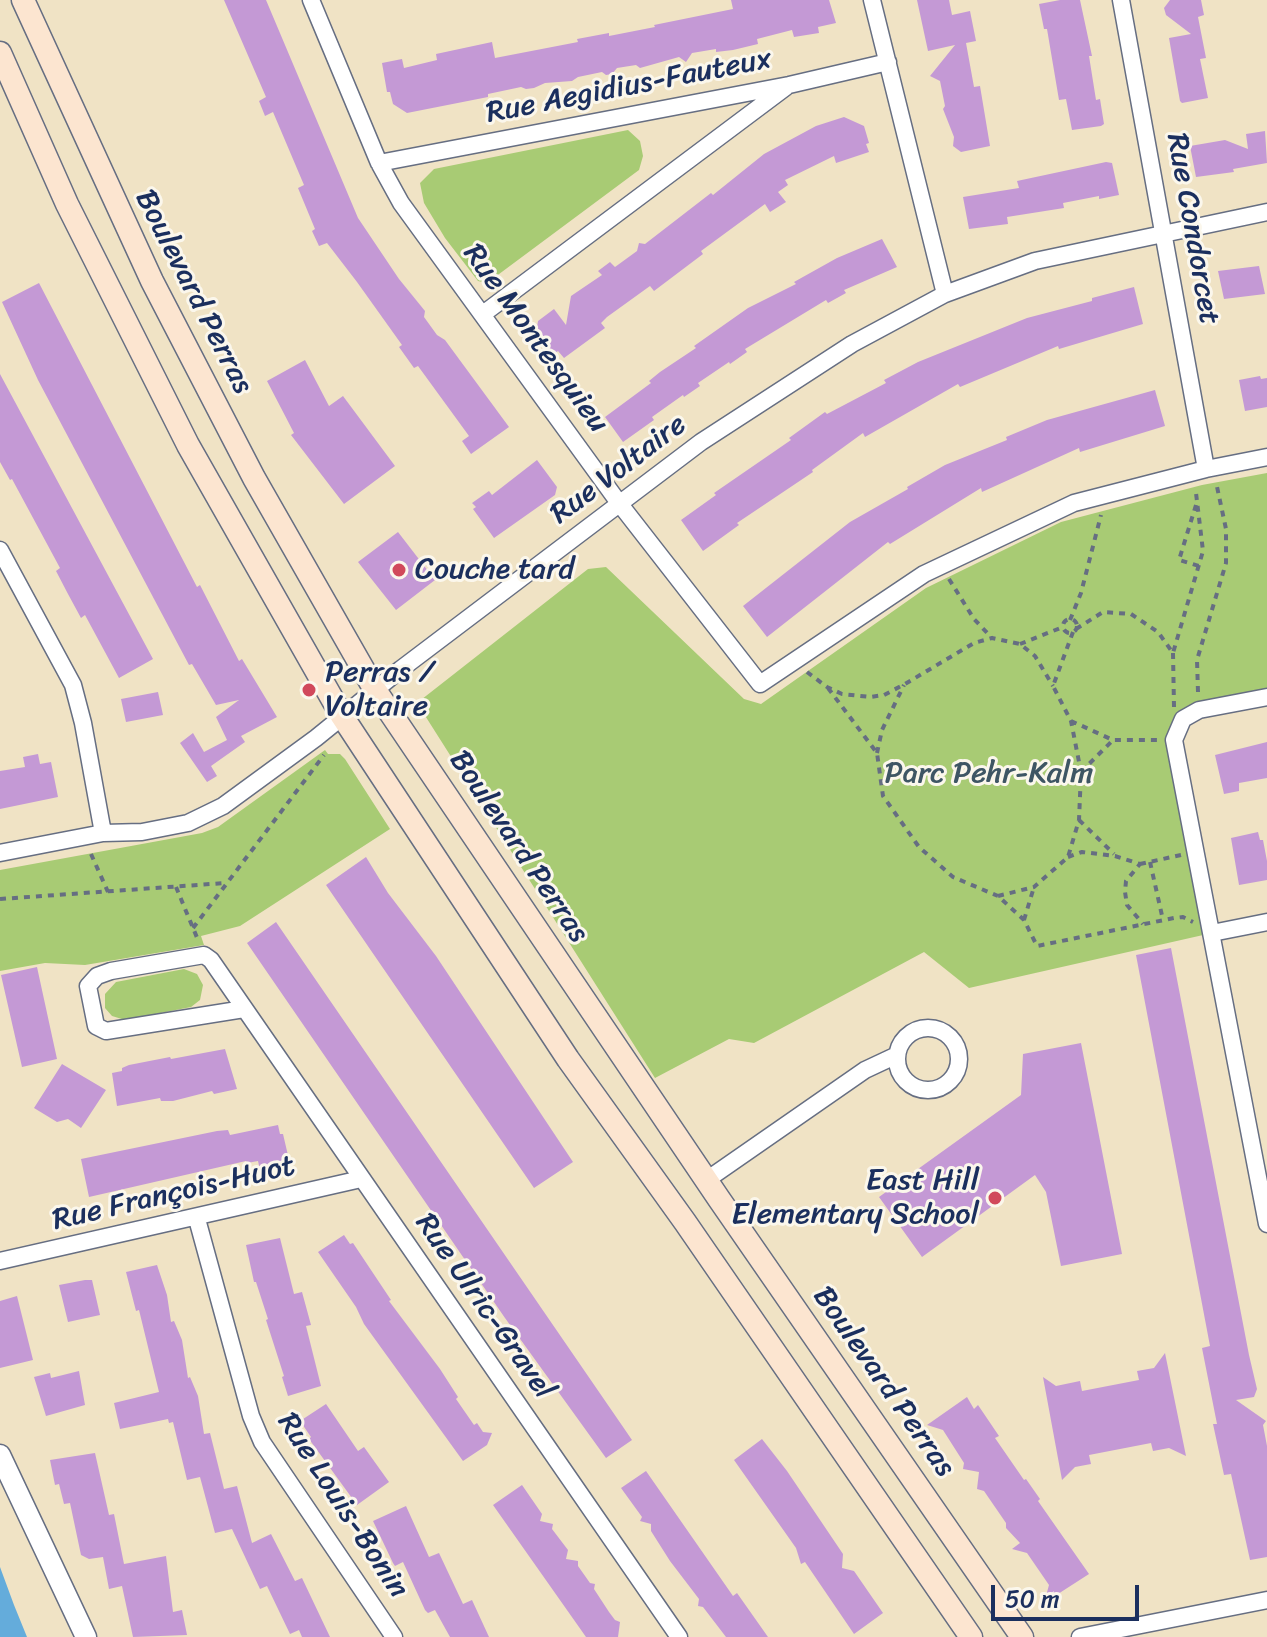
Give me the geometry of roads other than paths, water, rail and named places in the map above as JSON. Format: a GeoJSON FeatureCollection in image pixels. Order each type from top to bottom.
{"type":"FeatureCollection","features":[{"type":"Feature","properties":{"kind":"main road","name":"Boulevard Perras"},"geometry":{"type":"LineString","coordinates":[[23,0],[152,281],[254,478],[375,690],[1022,1637]]}},
{"type":"Feature","properties":{"kind":"main road"},"geometry":{"type":"LineString","coordinates":[[0,53],[67,204],[188,445],[342,716],[568,1059],[685,1222],[971,1637]]}},
{"type":"Feature","properties":{"kind":"street","name":"Rue Montesquieu"},"geometry":{"type":"LineString","coordinates":[[311,0],[379,163],[401,203],[619,503],[760,684],[924,574],[1074,503],[1210,468]]}},
{"type":"Feature","properties":{"kind":"street"},"geometry":{"type":"LineString","coordinates":[[872,0],[945,294]]}},
{"type":"Feature","properties":{"kind":"street","name":"Rue Condorcet"},"geometry":{"type":"LineString","coordinates":[[1121,0],[1210,468]]}},
{"type":"Feature","properties":{"kind":"street","name":"Rue Aegidius-Fauteux"},"geometry":{"type":"LineString","coordinates":[[379,163],[789,85],[888,62]]}},
{"type":"Feature","properties":{"kind":"street"},"geometry":{"type":"LineString","coordinates":[[483,314],[789,85]]}},
{"type":"Feature","properties":{"kind":"street","name":"Rue Voltaire"},"geometry":{"type":"LineString","coordinates":[[0,853],[103,833],[142,832],[188,823],[223,806],[619,503],[777,391],[852,344],[945,294],[1035,261],[1267,212]]}},
{"type":"Feature","properties":{"kind":"street"},"geometry":{"type":"LineString","coordinates":[[1210,468],[1267,457]]}},
{"type":"Feature","properties":{"kind":"street"},"geometry":{"type":"LineString","coordinates":[[0,550],[73,685],[103,833]]}},
{"type":"Feature","properties":{"kind":"street"},"geometry":{"type":"LineString","coordinates":[[1267,697],[1199,710],[1183,719],[1174,740],[1267,1224]]}},
{"type":"Feature","properties":{"kind":"street"},"geometry":{"type":"LineString","coordinates":[[1212,933],[1267,922]]}},
{"type":"Feature","properties":{"kind":"street","name":"Rue Ulric-Gravel"},"geometry":{"type":"LineString","coordinates":[[244,1009],[106,1031],[96,1026],[88,986],[97,976],[111,971],[204,955],[211,960],[679,1637]]}},
{"type":"Feature","properties":{"kind":"street"},"geometry":{"type":"LineString","coordinates":[[708,1179],[865,1070],[897,1055]]}},
{"type":"Feature","properties":{"kind":"street","name":"Rue François-Huot"},"geometry":{"type":"LineString","coordinates":[[0,1261],[197,1219],[361,1179]]}},
{"type":"Feature","properties":{"kind":"street","name":"Rue Louis-Bonin"},"geometry":{"type":"LineString","coordinates":[[197,1219],[251,1416],[262,1442],[394,1637]]}},
{"type":"Feature","properties":{"kind":"street"},"geometry":{"type":"LineString","coordinates":[[0,1455],[86,1637]]}},
{"type":"Feature","properties":{"kind":"street"},"geometry":{"type":"LineString","coordinates":[[1080,1637],[1267,1600]]}},
{"type":"Feature","properties":{"kind":"water"},"geometry":{"type":"Polygon","coordinates":[[[0,1567],[14,1605],[27,1637],[0,1637],[0,1567]]]}},
{"type":"Feature","properties":{"kind":"place","name":"Couche tard"},"geometry":{"type":"Point","coordinates":[399,570]}},
{"type":"Feature","properties":{"kind":"place","name":"Perras / Voltaire"},"geometry":{"type":"Point","coordinates":[309,690]}},
{"type":"Feature","properties":{"kind":"place","name":"East Hill Elementary School"},"geometry":{"type":"Point","coordinates":[995,1198]}},
{"type":"Feature","properties":{"kind":"park label","name":"Parc Pehr-Kalm"},"geometry":{"type":"Point","coordinates":[989,774]}}]}
